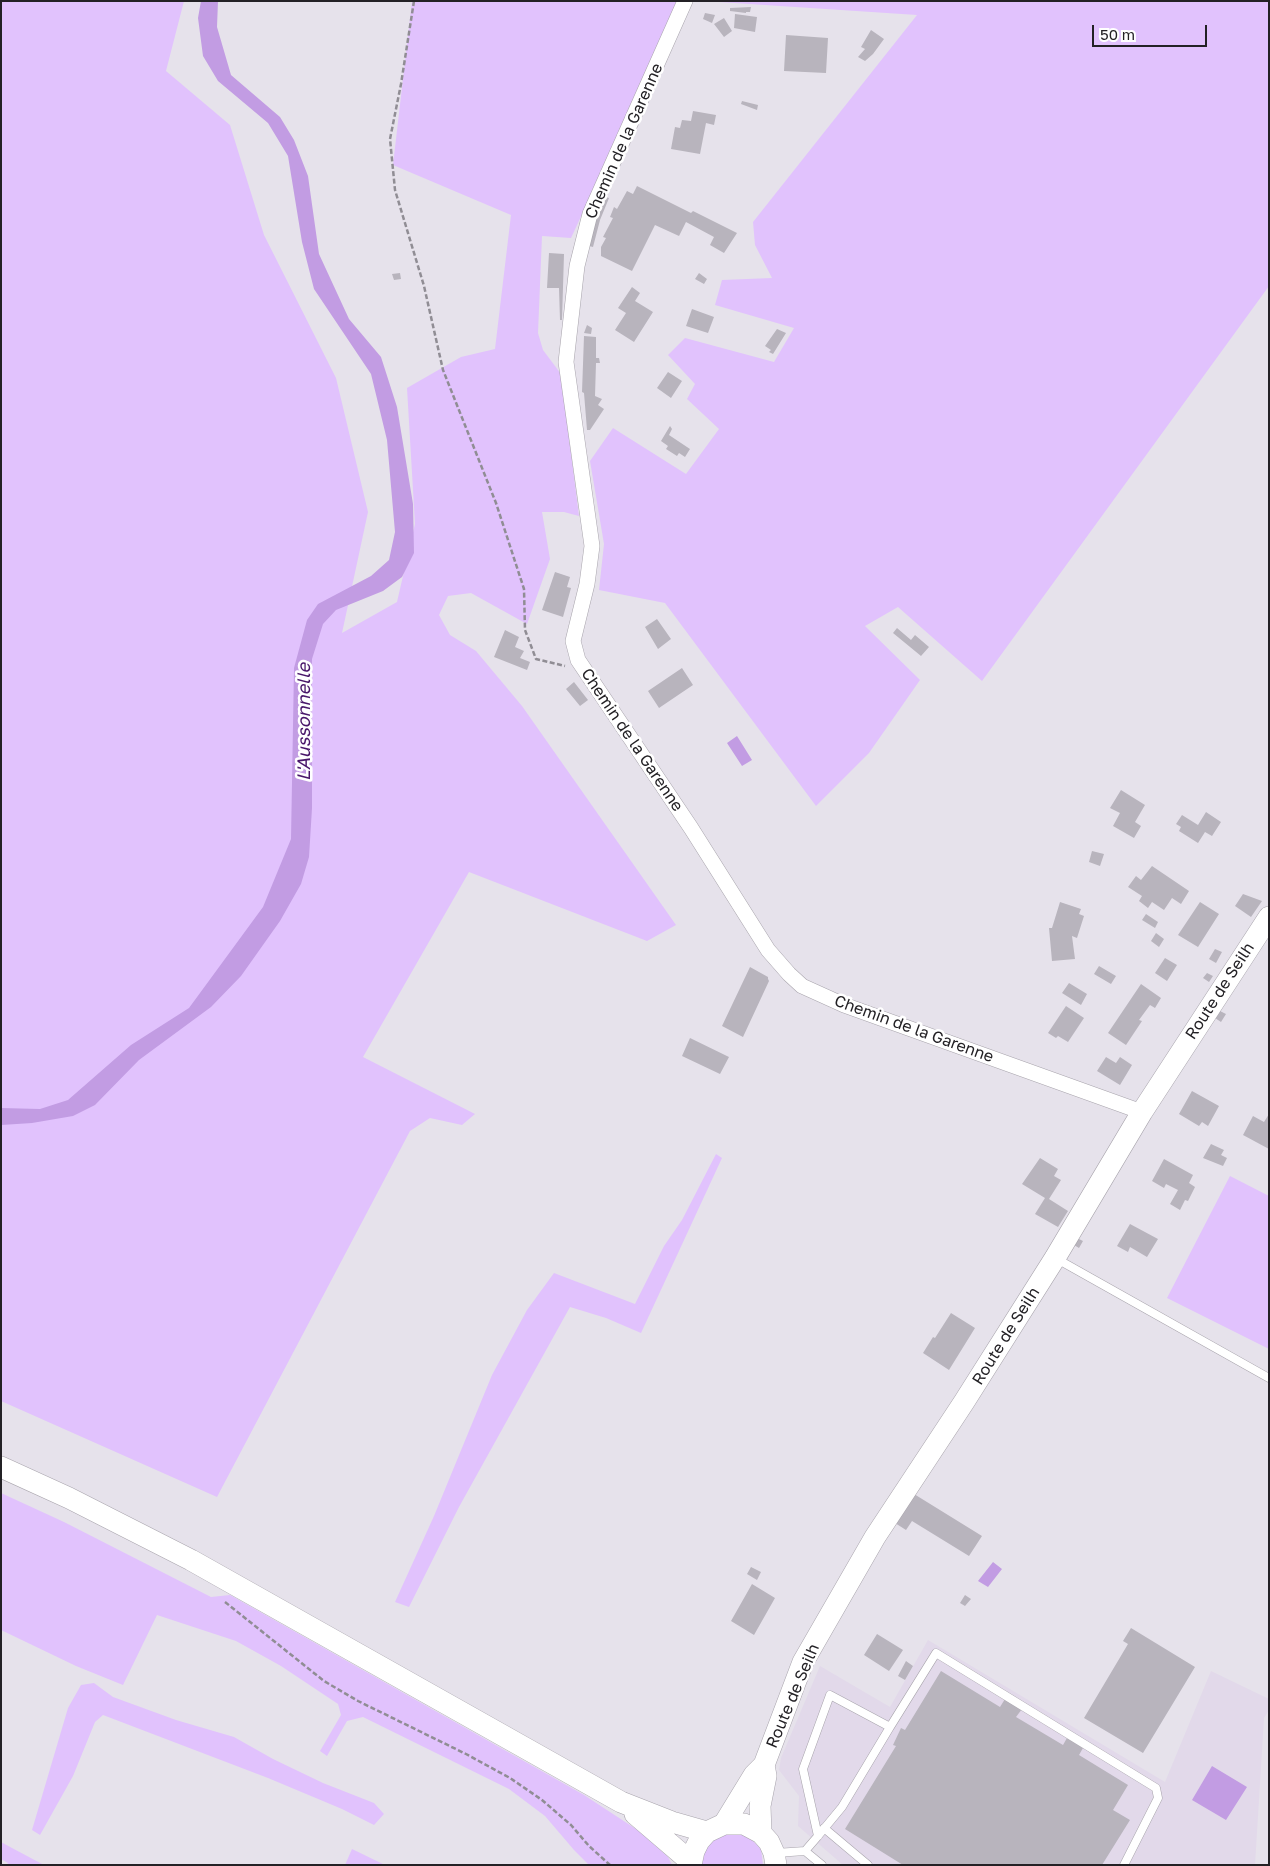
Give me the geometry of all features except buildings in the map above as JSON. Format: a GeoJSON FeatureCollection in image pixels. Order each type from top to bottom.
{"type":"FeatureCollection","features":[{"type":"Feature","properties":{"kind":"street","name":"Chemin de la Garenne"},"geometry":{"type":"LineString","coordinates":[[685,1],[590,214],[577,266],[566,362],[592,546],[587,584],[573,642],[578,660],[691,828],[768,950],[802,986],[844,1005],[1142,1112]]}},
{"type":"Feature","properties":{"kind":"street","name":"Route de Seilh"},"geometry":{"type":"LineString","coordinates":[[691,1864],[696,1846],[715,1828],[754,1775],[764,1765],[803,1662],[874,1537],[964,1402],[1055,1258],[1142,1112],[1269,917]]}},
{"type":"Feature","properties":{"kind":"street"},"geometry":{"type":"LineString","coordinates":[[1,1467],[69,1498],[192,1560],[621,1802],[679,1825],[715,1828],[744,1824],[761,1833],[769,1842],[775,1859]]}},
{"type":"Feature","properties":{"kind":"street","name":"Route de Seilh"},"geometry":{"type":"LineString","coordinates":[[761,1833],[760,1806],[766,1776],[764,1765]]}},
{"type":"Feature","properties":{"kind":"street"},"geometry":{"type":"LineString","coordinates":[[621,1802],[663,1836],[691,1864]]}},
{"type":"Feature","properties":{"kind":"lane"},"geometry":{"type":"LineString","coordinates":[[1055,1258],[1269,1378]]}},
{"type":"Feature","properties":{"kind":"lane"},"geometry":{"type":"LineString","coordinates":[[775,1859],[805,1851],[842,1807],[936,1653],[1156,1788],[1158,1798],[1124,1865]]}},
{"type":"Feature","properties":{"kind":"lane"},"geometry":{"type":"LineString","coordinates":[[818,1836],[803,1769],[830,1695],[890,1728]]}},
{"type":"Feature","properties":{"kind":"lane"},"geometry":{"type":"LineString","coordinates":[[824,1828],[868,1865]]}},
{"type":"Feature","properties":{"kind":"lane"},"geometry":{"type":"LineString","coordinates":[[805,1851],[822,1865]]}},
{"type":"Feature","properties":{"kind":"path"},"geometry":{"type":"LineString","coordinates":[[414,1],[390,139],[394,190],[424,286],[443,370],[496,503],[524,590],[525,630],[536,659],[568,666],[578,660]]}},
{"type":"Feature","properties":{"kind":"path"},"geometry":{"type":"LineString","coordinates":[[223,1600],[324,1681],[358,1701],[466,1754],[510,1778],[542,1800],[571,1825],[589,1846],[610,1865]]}},
{"type":"Feature","properties":{"kind":"shaded area"},"geometry":{"type":"Polygon","coordinates":[[[1,1],[184,1],[166,71],[230,125],[264,235],[336,378],[368,512],[342,633],[397,602],[415,524],[407,388],[461,357],[495,349],[511,215],[393,165],[412,1],[681,1],[571,238],[542,236],[538,333],[543,350],[561,374],[579,516],[564,512],[542,512],[550,559],[527,624],[471,593],[448,596],[439,615],[450,635],[476,651],[522,706],[676,925],[647,941],[469,872],[363,1057],[475,1114],[462,1125],[430,1118],[410,1131],[217,1497],[1,1401],[1,1]]]}},
{"type":"Feature","properties":{"kind":"shaded area"},"geometry":{"type":"Polygon","coordinates":[[[704,1],[1269,1],[1269,286],[982,681],[898,607],[865,626],[920,680],[869,753],[816,806],[665,603],[599,590],[604,544],[590,461],[613,428],[686,474],[719,429],[687,399],[695,384],[668,355],[685,338],[774,362],[794,328],[715,305],[722,280],[772,278],[755,245],[753,222],[917,15],[704,1]]]}},
{"type":"Feature","properties":{"kind":"shaded area"},"geometry":{"type":"Polygon","coordinates":[[[716,1154],[722,1158],[641,1333],[606,1318],[570,1307],[459,1507],[409,1607],[395,1602],[434,1516],[492,1375],[527,1310],[554,1273],[635,1304],[664,1246],[682,1220],[716,1154]]]}},
{"type":"Feature","properties":{"kind":"shaded area"},"geometry":{"type":"Polygon","coordinates":[[[1230,1176],[1269,1196],[1269,1349],[1167,1298],[1230,1176]]]}},
{"type":"Feature","properties":{"kind":"shaded area"},"geometry":{"type":"Polygon","coordinates":[[[1,1493],[64,1522],[211,1597],[230,1595],[584,1795],[639,1831],[668,1857],[672,1865],[589,1865],[545,1816],[509,1789],[363,1717],[347,1721],[327,1756],[320,1751],[341,1715],[338,1704],[281,1666],[236,1641],[157,1615],[123,1685],[76,1666],[1,1630],[1,1493]]]}},
{"type":"Feature","properties":{"kind":"shaded area"},"geometry":{"type":"Polygon","coordinates":[[[928,1640],[1165,1782],[1211,1671],[1269,1699],[1269,1710],[1264,1718],[1255,1865],[843,1865],[798,1826],[799,1796],[779,1770],[781,1758],[820,1666],[890,1707],[928,1640]]]}},
{"type":"Feature","properties":{"kind":"shaded area"},"geometry":{"type":"Polygon","coordinates":[[[94,1683],[113,1697],[176,1720],[234,1737],[273,1759],[323,1783],[374,1803],[384,1814],[374,1825],[342,1809],[268,1778],[103,1715],[95,1722],[73,1776],[40,1835],[32,1830],[68,1708],[81,1685],[94,1683]]]}},
{"type":"Feature","properties":{"kind":"shaded area"},"geometry":{"type":"Polygon","coordinates":[[[729,1833],[743,1835],[752,1840],[761,1849],[763,1865],[703,1865],[701,1863],[706,1847],[715,1837],[729,1833]]]}},
{"type":"Feature","properties":{"kind":"shaded area"},"geometry":{"type":"Polygon","coordinates":[[[1,1842],[44,1865],[7,1865],[8,1863],[1,1859],[1,1842]]]}},
{"type":"Feature","properties":{"kind":"shaded area"},"geometry":{"type":"Polygon","coordinates":[[[352,1849],[385,1865],[345,1865],[352,1849]]]}},
{"type":"Feature","properties":{"kind":"water","name":"L'Aussonnelle"},"geometry":{"type":"Polygon","coordinates":[[[201,1],[218,1],[217,27],[231,75],[280,117],[294,140],[308,176],[319,254],[349,319],[381,357],[397,407],[413,504],[414,553],[402,577],[383,591],[336,610],[323,624],[312,659],[312,808],[309,857],[301,884],[280,921],[241,976],[211,1007],[139,1060],[95,1105],[73,1116],[32,1123],[1,1125],[1,1108],[40,1109],[68,1100],[131,1045],[189,1008],[263,907],[291,839],[294,668],[307,620],[318,604],[371,576],[389,560],[395,532],[387,440],[371,374],[314,289],[302,242],[288,156],[268,123],[218,81],[203,56],[198,18],[201,1]]]}},
{"type":"Feature","properties":{"kind":"water"},"geometry":{"type":"Polygon","coordinates":[[[737,736],[752,760],[742,766],[727,743],[737,736]]]}},
{"type":"Feature","properties":{"kind":"water"},"geometry":{"type":"Polygon","coordinates":[[[993,1562],[1002,1569],[988,1587],[978,1581],[993,1562]]]}},
{"type":"Feature","properties":{"kind":"water"},"geometry":{"type":"Polygon","coordinates":[[[1212,1766],[1247,1787],[1226,1820],[1192,1800],[1212,1766]]]}}]}
